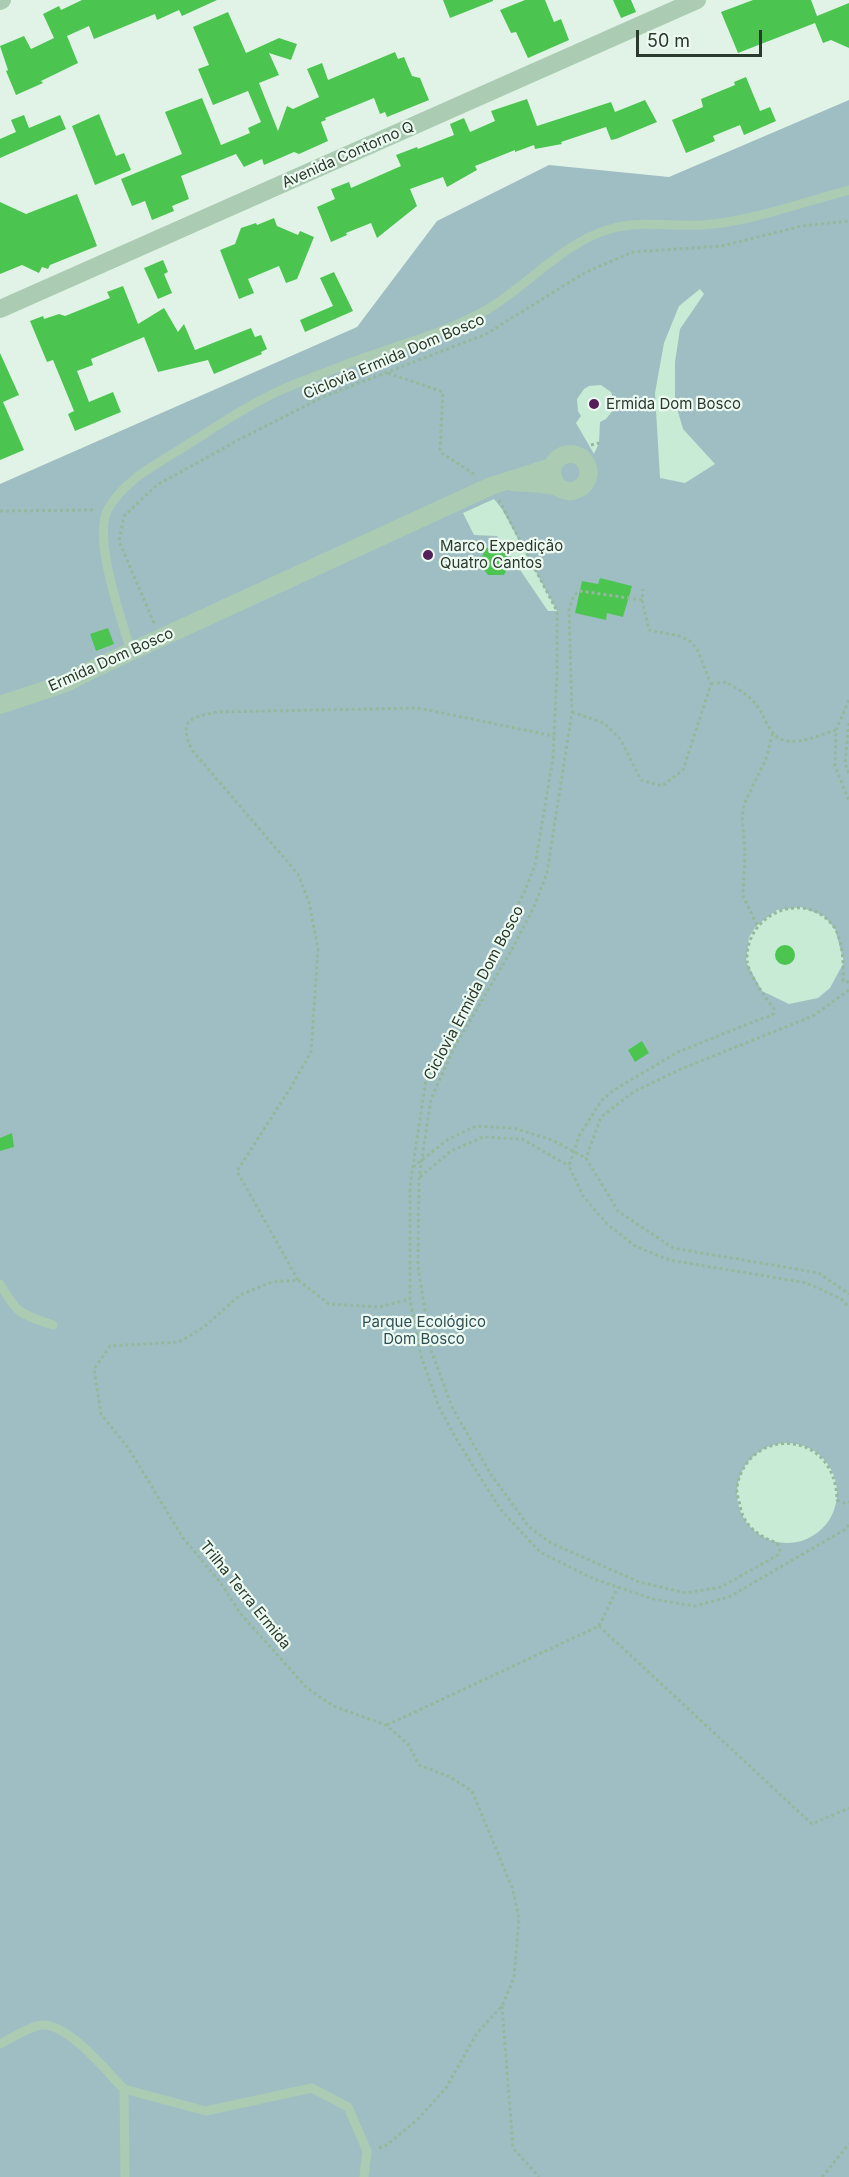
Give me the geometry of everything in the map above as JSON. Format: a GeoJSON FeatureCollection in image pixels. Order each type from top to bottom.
{"type":"FeatureCollection","features":[{"type":"Feature","properties":{"kind":"street","name":"Avenida Contorno Q"},"geometry":{"type":"LineString","coordinates":[[0,309],[696,0]]}},
{"type":"Feature","properties":{"kind":"street"},"geometry":{"type":"LineString","coordinates":[[498,484],[557,486],[566,491],[577,490],[585,483],[589,473],[586,463],[578,455],[567,454],[558,458],[551,467],[551,477],[557,486]]}},
{"type":"Feature","properties":{"kind":"street","name":"Ermida Dom Bosco"},"geometry":{"type":"LineString","coordinates":[[0,705],[66,683],[220,610],[498,484],[551,467]]}},
{"type":"Feature","properties":{"kind":"lane"},"geometry":{"type":"LineString","coordinates":[[131,652],[106,560],[104,523],[108,510],[122,491],[144,472],[278,391],[457,324],[489,309],[555,258],[593,234],[634,225],[663,223],[702,225],[743,218],[849,190]]}},
{"type":"Feature","properties":{"kind":"lane"},"geometry":{"type":"LineString","coordinates":[[0,1284],[16,1310],[53,1325]]}},
{"type":"Feature","properties":{"kind":"lane"},"geometry":{"type":"LineString","coordinates":[[0,2044],[40,2025],[58,2027],[94,2058],[124,2090],[206,2111],[312,2088],[348,2108],[367,2151],[364,2177]]}},
{"type":"Feature","properties":{"kind":"lane"},"geometry":{"type":"LineString","coordinates":[[124,2090],[125,2177]]}},
{"type":"Feature","properties":{"kind":"path","name":"Ciclovia Ermida Dom Bosco"},"geometry":{"type":"LineString","coordinates":[[160,639],[119,542],[124,516],[157,485],[242,438],[323,398],[486,334],[586,272],[633,252],[722,246],[802,226],[849,221]]}},
{"type":"Feature","properties":{"kind":"path"},"geometry":{"type":"LineString","coordinates":[[388,373],[443,392],[440,452],[498,484],[558,610],[553,758],[535,865],[524,893],[426,1079],[410,1186],[410,1299],[420,1356],[439,1407],[501,1510],[540,1552],[594,1579],[653,1599],[694,1606],[729,1597],[846,1529],[849,1524]]}},
{"type":"Feature","properties":{"kind":"path"},"geometry":{"type":"LineString","coordinates":[[0,511],[108,510]]}},
{"type":"Feature","properties":{"kind":"path"},"geometry":{"type":"LineString","coordinates":[[572,712],[604,723],[621,740],[641,780],[662,786],[683,770],[711,684],[697,649],[690,641],[679,636],[650,630],[642,600],[643,589]]}},
{"type":"Feature","properties":{"kind":"path","name":"Ciclovia Ermida Dom Bosco"},"geometry":{"type":"LineString","coordinates":[[642,600],[580,591],[574,596],[568,610],[572,712],[546,873],[534,907],[454,1048],[431,1099],[419,1178],[418,1266],[431,1350],[452,1407],[490,1473],[529,1527],[551,1543],[639,1582],[686,1593],[721,1587],[778,1555],[780,1550],[777,1543],[760,1537],[742,1518],[736,1489],[744,1466],[765,1448],[787,1443],[807,1447],[821,1456],[837,1484],[837,1500],[843,1503],[849,1502]]}},
{"type":"Feature","properties":{"kind":"path"},"geometry":{"type":"LineString","coordinates":[[711,684],[726,682],[751,699],[773,732],[782,740],[812,738],[836,730]]}},
{"type":"Feature","properties":{"kind":"path"},"geometry":{"type":"LineString","coordinates":[[849,700],[836,730],[835,766],[849,801]]}},
{"type":"Feature","properties":{"kind":"path"},"geometry":{"type":"LineString","coordinates":[[410,1299],[379,1307],[329,1304],[298,1281],[237,1171],[291,1088],[311,1052],[318,949],[309,902],[298,874],[192,750],[185,735],[187,725],[194,717],[217,712],[418,708],[554,736]]}},
{"type":"Feature","properties":{"kind":"path"},"geometry":{"type":"LineString","coordinates":[[849,723],[845,763],[849,774]]}},
{"type":"Feature","properties":{"kind":"path"},"geometry":{"type":"LineString","coordinates":[[757,925],[743,896],[745,852],[742,816],[745,802],[766,759],[773,732]]}},
{"type":"Feature","properties":{"kind":"path"},"geometry":{"type":"LineString","coordinates":[[569,1166],[579,1136],[601,1101],[614,1090],[678,1052],[774,1013],[774,1008],[746,962],[750,937],[757,925],[777,910],[801,907],[824,916],[835,929],[844,962],[843,981],[849,982]]}},
{"type":"Feature","properties":{"kind":"path"},"geometry":{"type":"LineString","coordinates":[[586,1158],[602,1117],[634,1090],[813,1016],[849,990]]}},
{"type":"Feature","properties":{"kind":"path"},"geometry":{"type":"LineString","coordinates":[[413,1167],[447,1140],[476,1126],[513,1128],[552,1140],[586,1158],[618,1211],[673,1248],[819,1273],[849,1294]]}},
{"type":"Feature","properties":{"kind":"path"},"geometry":{"type":"LineString","coordinates":[[419,1178],[452,1150],[483,1137],[522,1139],[569,1166],[583,1197],[606,1224],[635,1246],[669,1260],[807,1282],[841,1299],[849,1307]]}},
{"type":"Feature","properties":{"kind":"path","name":"Trilha Terra Ermida"},"geometry":{"type":"LineString","coordinates":[[298,1281],[272,1282],[240,1295],[204,1327],[179,1342],[110,1346],[94,1369],[101,1414],[129,1449],[183,1539],[220,1582],[240,1613],[306,1687],[333,1706],[386,1725],[408,1744],[418,1765],[450,1777],[472,1791],[513,1890],[519,1919],[514,1978],[502,2006],[477,2033],[446,2088],[418,2119],[387,2145],[367,2151]]}},
{"type":"Feature","properties":{"kind":"path"},"geometry":{"type":"LineString","coordinates":[[386,1725],[599,1626],[618,1587]]}},
{"type":"Feature","properties":{"kind":"path"},"geometry":{"type":"LineString","coordinates":[[599,1626],[812,1824],[849,1808]]}},
{"type":"Feature","properties":{"kind":"path"},"geometry":{"type":"LineString","coordinates":[[502,2006],[513,2148],[539,2177]]}},
{"type":"Feature","properties":{"kind":"path"},"geometry":{"type":"LineString","coordinates":[[822,2177],[849,2144]]}},
{"type":"Feature","properties":{"kind":"green space","name":"Parque Ecológico Dom Bosco"},"geometry":{"type":"Polygon","coordinates":[[[849,100],[849,2177],[0,2177],[0,484],[357,327],[437,221],[549,165],[669,177],[849,100]]]}},
{"type":"Feature","properties":{"kind":"shaded area"},"geometry":{"type":"Polygon","coordinates":[[[700,289],[704,294],[680,329],[675,362],[675,401],[683,429],[715,464],[685,483],[660,478],[655,393],[664,343],[679,306],[700,289]]]}},
{"type":"Feature","properties":{"kind":"shaded area"},"geometry":{"type":"Polygon","coordinates":[[[601,385],[611,392],[613,410],[606,419],[600,422],[599,443],[594,454],[576,423],[581,416],[577,399],[589,386],[601,385]]]}},
{"type":"Feature","properties":{"kind":"shaded area"},"geometry":{"type":"Polygon","coordinates":[[[494,499],[502,509],[557,611],[548,611],[497,536],[474,535],[463,513],[494,499]]]}},
{"type":"Feature","properties":{"kind":"shaded area"},"geometry":{"type":"Polygon","coordinates":[[[801,907],[824,916],[835,929],[844,962],[830,988],[818,998],[789,1004],[762,991],[746,962],[749,937],[757,925],[777,910],[801,907]]]}},
{"type":"Feature","properties":{"kind":"shaded area"},"geometry":{"type":"Polygon","coordinates":[[[787,1443],[806,1447],[822,1458],[833,1474],[837,1493],[833,1512],[822,1528],[806,1539],[787,1543],[768,1539],[752,1528],[741,1512],[737,1493],[741,1474],[752,1458],[768,1447],[787,1443]]]}},
{"type":"Feature","properties":{"kind":"building"},"geometry":{"type":"Polygon","coordinates":[[[82,0],[217,0],[182,16],[179,10],[157,20],[155,14],[94,39],[89,26],[67,36],[78,63],[16,95],[6,71],[8,70],[0,46],[24,36],[31,49],[54,38],[43,14],[59,6],[61,10],[82,0]]]}},
{"type":"Feature","properties":{"kind":"building"},"geometry":{"type":"Polygon","coordinates":[[[443,0],[493,0],[493,1],[450,18],[443,0]]]}},
{"type":"Feature","properties":{"kind":"building"},"geometry":{"type":"Polygon","coordinates":[[[525,0],[545,0],[554,22],[561,19],[569,40],[528,58],[516,32],[511,33],[500,10],[525,0]]]}},
{"type":"Feature","properties":{"kind":"building"},"geometry":{"type":"Polygon","coordinates":[[[613,0],[631,0],[636,12],[621,18],[613,0]]]}},
{"type":"Feature","properties":{"kind":"building"},"geometry":{"type":"Polygon","coordinates":[[[753,0],[811,0],[817,16],[849,3],[849,48],[831,40],[823,43],[815,23],[738,53],[721,12],[753,0]]]}},
{"type":"Feature","properties":{"kind":"building"},"geometry":{"type":"Polygon","coordinates":[[[228,12],[246,53],[279,38],[297,44],[291,60],[269,53],[279,75],[259,83],[278,131],[287,106],[293,109],[319,97],[307,69],[322,63],[328,80],[395,52],[398,59],[404,57],[412,76],[420,78],[429,100],[387,117],[385,112],[380,114],[374,98],[325,118],[326,120],[321,122],[328,141],[299,154],[294,152],[264,165],[262,159],[244,167],[236,154],[181,176],[189,199],[172,206],[174,211],[152,220],[145,201],[132,206],[121,179],[182,154],[165,112],[202,98],[221,145],[250,133],[248,128],[261,122],[248,91],[213,105],[198,69],[209,65],[193,27],[228,12]]]}},
{"type":"Feature","properties":{"kind":"building"},"geometry":{"type":"Polygon","coordinates":[[[746,77],[760,111],[770,107],[776,121],[744,135],[740,125],[713,136],[715,141],[686,153],[672,120],[703,107],[701,99],[735,85],[734,82],[746,77]]]}},
{"type":"Feature","properties":{"kind":"building"},"geometry":{"type":"Polygon","coordinates":[[[527,99],[537,126],[611,102],[615,112],[645,100],[657,122],[611,140],[606,127],[561,142],[562,144],[535,149],[534,145],[515,152],[515,150],[475,166],[477,170],[447,187],[443,177],[410,189],[417,206],[377,238],[371,223],[331,242],[317,207],[335,199],[331,189],[349,182],[351,188],[401,166],[396,155],[454,135],[450,124],[464,118],[470,132],[495,121],[491,111],[527,99]]]}},
{"type":"Feature","properties":{"kind":"building"},"geometry":{"type":"Polygon","coordinates":[[[99,114],[116,156],[124,153],[131,170],[95,185],[72,126],[99,114]]]}},
{"type":"Feature","properties":{"kind":"building"},"geometry":{"type":"Polygon","coordinates":[[[24,115],[29,128],[60,115],[66,129],[0,158],[0,139],[16,132],[11,120],[24,115]]]}},
{"type":"Feature","properties":{"kind":"building"},"geometry":{"type":"Polygon","coordinates":[[[77,194],[97,246],[50,265],[48,269],[42,267],[39,273],[22,265],[0,274],[0,202],[26,214],[77,194]]]}},
{"type":"Feature","properties":{"kind":"building"},"geometry":{"type":"Polygon","coordinates":[[[274,218],[277,226],[298,235],[300,231],[314,237],[297,279],[286,283],[279,266],[248,279],[254,293],[239,299],[220,250],[235,244],[241,228],[274,218]]]}},
{"type":"Feature","properties":{"kind":"building"},"geometry":{"type":"Polygon","coordinates":[[[163,260],[168,272],[164,274],[172,293],[158,299],[144,268],[163,260]]]}},
{"type":"Feature","properties":{"kind":"building"},"geometry":{"type":"Polygon","coordinates":[[[334,272],[353,311],[305,332],[300,320],[333,306],[320,278],[334,272]]]}},
{"type":"Feature","properties":{"kind":"building"},"geometry":{"type":"Polygon","coordinates":[[[123,286],[138,324],[164,308],[178,332],[184,324],[195,350],[251,328],[255,337],[261,335],[267,349],[261,352],[262,354],[214,374],[208,360],[158,372],[144,337],[91,359],[93,365],[77,371],[89,402],[113,392],[121,412],[75,431],[68,414],[74,411],[53,360],[47,362],[30,321],[43,316],[44,319],[59,314],[65,316],[110,298],[107,292],[123,286]]]}},
{"type":"Feature","properties":{"kind":"building"},"geometry":{"type":"Polygon","coordinates":[[[0,353],[19,395],[3,402],[24,450],[0,460],[0,353]]]}},
{"type":"Feature","properties":{"kind":"building"},"geometry":{"type":"Polygon","coordinates":[[[502,547],[511,561],[504,575],[488,575],[479,563],[486,548],[502,547]]]}},
{"type":"Feature","properties":{"kind":"building"},"geometry":{"type":"Polygon","coordinates":[[[600,578],[632,586],[623,617],[607,613],[606,620],[575,613],[582,581],[598,584],[600,578]]]}},
{"type":"Feature","properties":{"kind":"building"},"geometry":{"type":"Polygon","coordinates":[[[108,628],[114,644],[96,651],[90,634],[108,628]]]}},
{"type":"Feature","properties":{"kind":"building"},"geometry":{"type":"Polygon","coordinates":[[[785,945],[792,948],[795,955],[792,962],[785,965],[778,962],[775,955],[778,948],[785,945]]]}},
{"type":"Feature","properties":{"kind":"building"},"geometry":{"type":"Polygon","coordinates":[[[642,1041],[649,1053],[635,1062],[628,1050],[642,1041]]]}},
{"type":"Feature","properties":{"kind":"building"},"geometry":{"type":"Polygon","coordinates":[[[12,1133],[14,1147],[0,1151],[0,1138],[12,1133]]]}},
{"type":"Feature","properties":{"kind":"place","name":"Ermida Dom Bosco"},"geometry":{"type":"Point","coordinates":[594,404]}},
{"type":"Feature","properties":{"kind":"place","name":"Marco Expedição Quatro Cantos"},"geometry":{"type":"Point","coordinates":[428,555]}}]}
